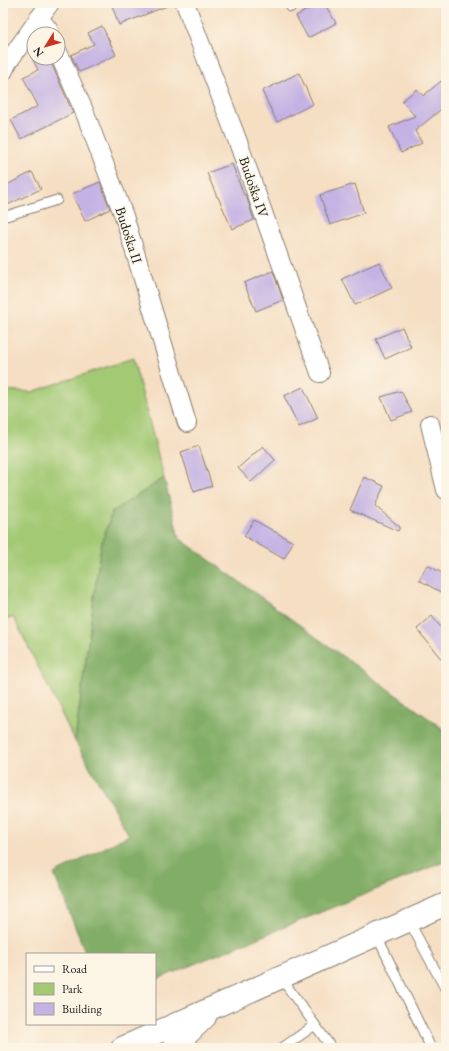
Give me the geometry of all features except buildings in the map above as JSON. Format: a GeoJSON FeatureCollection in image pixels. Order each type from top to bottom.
{"type":"FeatureCollection","features":[{"type":"Feature","properties":{"kind":"main road"},"geometry":{"type":"LineString","coordinates":[[122,1048],[446,904]]}},
{"type":"Feature","properties":{"kind":"main road"},"geometry":{"type":"LineString","coordinates":[[173,1048],[217,1006]]}},
{"type":"Feature","properties":{"kind":"street"},"geometry":{"type":"LineString","coordinates":[[3,72],[8,62],[50,3]]}},
{"type":"Feature","properties":{"kind":"street","name":"Budoška IV"},"geometry":{"type":"LineString","coordinates":[[185,3],[238,142],[320,373]]}},
{"type":"Feature","properties":{"kind":"street"},"geometry":{"type":"LineString","coordinates":[[39,18],[46,26]]}},
{"type":"Feature","properties":{"kind":"street","name":"Budoška II"},"geometry":{"type":"LineString","coordinates":[[64,66],[85,113],[124,216],[187,423]]}},
{"type":"Feature","properties":{"kind":"street"},"geometry":{"type":"LineString","coordinates":[[430,424],[446,490]]}},
{"type":"Feature","properties":{"kind":"lane"},"geometry":{"type":"LineString","coordinates":[[3,217],[57,200]]}},
{"type":"Feature","properties":{"kind":"lane"},"geometry":{"type":"LineString","coordinates":[[409,920],[446,990]]}},
{"type":"Feature","properties":{"kind":"lane"},"geometry":{"type":"LineString","coordinates":[[376,934],[431,1048]]}},
{"type":"Feature","properties":{"kind":"lane"},"geometry":{"type":"LineString","coordinates":[[281,978],[331,1046],[329,1048]]}},
{"type":"Feature","properties":{"kind":"lane"},"geometry":{"type":"LineString","coordinates":[[282,1048],[315,1025]]}},
{"type":"Feature","properties":{"kind":"green space"},"geometry":{"type":"Polygon","coordinates":[[[133,358],[164,478],[112,512],[101,545],[75,741],[14,618],[3,618],[3,390],[32,392],[133,358]]]}},
{"type":"Feature","properties":{"kind":"green space"},"geometry":{"type":"Polygon","coordinates":[[[164,478],[179,538],[446,731],[446,861],[156,980],[156,953],[86,953],[54,874],[129,835],[75,741],[101,545],[112,512],[164,478]]]}}]}
